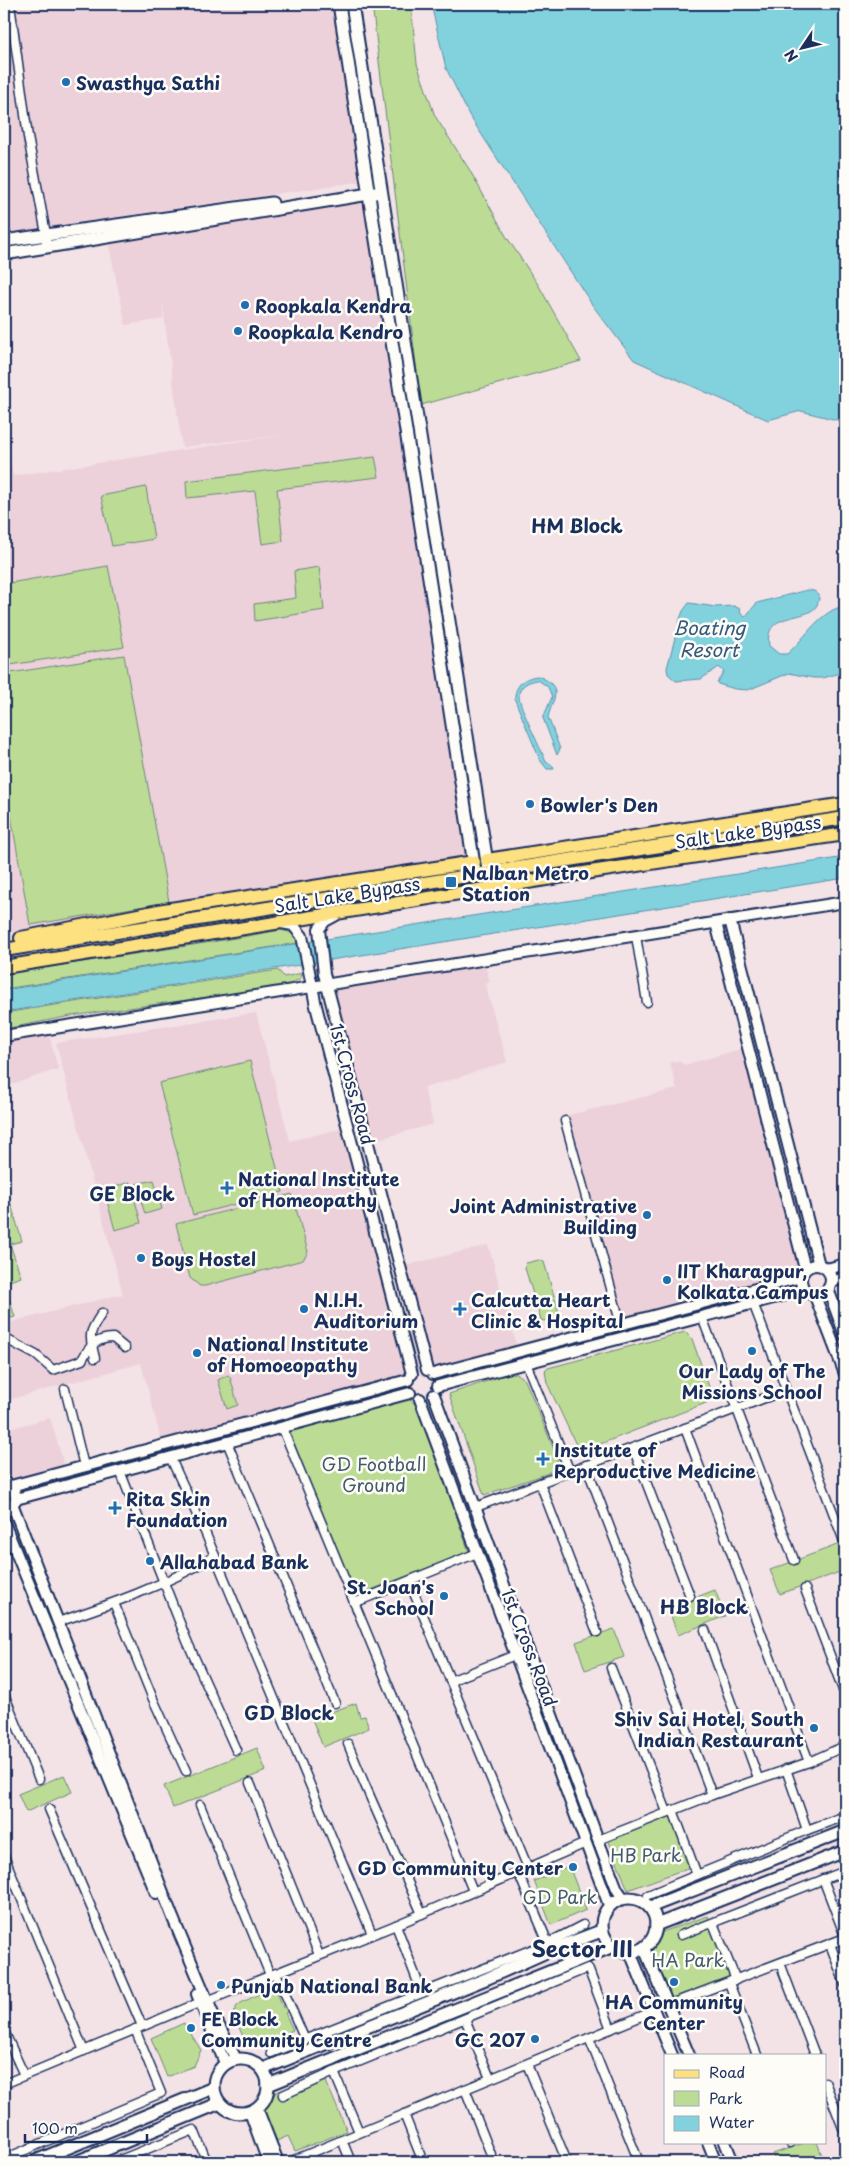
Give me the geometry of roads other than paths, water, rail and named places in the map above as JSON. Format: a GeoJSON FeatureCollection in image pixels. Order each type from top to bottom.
{"type":"FeatureCollection","features":[{"type":"Feature","properties":{"kind":"main road"},"geometry":{"type":"LineString","coordinates":[[339,4],[398,380],[483,865]]}},
{"type":"Feature","properties":{"kind":"main road"},"geometry":{"type":"LineString","coordinates":[[352,4],[411,379],[483,865]]}},
{"type":"Feature","properties":{"kind":"main road"},"geometry":{"type":"LineString","coordinates":[[4,240],[381,189]]}},
{"type":"Feature","properties":{"kind":"main road"},"geometry":{"type":"LineString","coordinates":[[4,254],[368,190]]}},
{"type":"Feature","properties":{"kind":"main road"},"geometry":{"type":"LineString","coordinates":[[398,380],[411,379]]}},
{"type":"Feature","properties":{"kind":"main road","name":"Salt Lake Bypass"},"geometry":{"type":"LineString","coordinates":[[15,942],[157,926],[476,875],[483,865],[699,827],[845,804]]}},
{"type":"Feature","properties":{"kind":"main road","name":"Salt Lake Bypass"},"geometry":{"type":"LineString","coordinates":[[4,949],[15,942],[131,916],[276,892],[370,878],[700,840],[845,818]]}},
{"type":"Feature","properties":{"kind":"main road"},"geometry":{"type":"LineString","coordinates":[[699,827],[702,856]]}},
{"type":"Feature","properties":{"kind":"main road","name":"Salt Lake Bypass"},"geometry":{"type":"LineString","coordinates":[[4,967],[577,874],[845,834]]}},
{"type":"Feature","properties":{"kind":"main road"},"geometry":{"type":"LineString","coordinates":[[355,894],[370,878]]}},
{"type":"Feature","properties":{"kind":"main road"},"geometry":{"type":"LineString","coordinates":[[131,916],[157,926]]}},
{"type":"Feature","properties":{"kind":"main road"},"geometry":{"type":"LineString","coordinates":[[15,942],[26,963]]}},
{"type":"Feature","properties":{"kind":"main road"},"geometry":{"type":"LineString","coordinates":[[650,1907],[845,1831]]}},
{"type":"Feature","properties":{"kind":"main road"},"geometry":{"type":"LineString","coordinates":[[656,1925],[845,1851]]}},
{"type":"Feature","properties":{"kind":"main road"},"geometry":{"type":"LineString","coordinates":[[623,1898],[636,1898],[650,1907],[655,1917],[654,1934],[644,1948],[630,1952],[611,1947],[602,1930],[604,1913],[609,1905],[623,1898]]}},
{"type":"Feature","properties":{"kind":"main road"},"geometry":{"type":"LineString","coordinates":[[263,2069],[602,1930]]}},
{"type":"Feature","properties":{"kind":"main road"},"geometry":{"type":"LineString","coordinates":[[268,2085],[611,1947]]}},
{"type":"Feature","properties":{"kind":"main road"},"geometry":{"type":"LineString","coordinates":[[248,2059],[263,2069],[268,2085],[267,2095],[253,2110],[233,2112],[220,2103],[214,2088],[216,2074],[231,2061],[248,2059]]}},
{"type":"Feature","properties":{"kind":"main road"},"geometry":{"type":"LineString","coordinates":[[33,2162],[214,2088]]}},
{"type":"Feature","properties":{"kind":"main road"},"geometry":{"type":"LineString","coordinates":[[76,2162],[220,2103]]}},
{"type":"Feature","properties":{"kind":"street"},"geometry":{"type":"LineString","coordinates":[[10,4],[28,137],[46,234],[46,247]]}},
{"type":"Feature","properties":{"kind":"street"},"geometry":{"type":"LineString","coordinates":[[4,1036],[326,979],[636,936],[845,902]]}},
{"type":"Feature","properties":{"kind":"street","name":"1st Cross Road"},"geometry":{"type":"LineString","coordinates":[[339,913],[325,921],[318,934],[326,979],[402,1274],[430,1372]]}},
{"type":"Feature","properties":{"kind":"street"},"geometry":{"type":"LineString","coordinates":[[730,920],[823,1267],[831,1277],[830,1285],[845,1336]]}},
{"type":"Feature","properties":{"kind":"street","name":"1st Cross Road"},"geometry":{"type":"LineString","coordinates":[[280,923],[293,925],[302,936],[310,982],[387,1278],[410,1377]]}},
{"type":"Feature","properties":{"kind":"street"},"geometry":{"type":"LineString","coordinates":[[716,923],[803,1273],[801,1282],[804,1290],[815,1296],[845,1374]]}},
{"type":"Feature","properties":{"kind":"street"},"geometry":{"type":"LineString","coordinates":[[636,936],[647,1002]]}},
{"type":"Feature","properties":{"kind":"street"},"geometry":{"type":"LineString","coordinates":[[337,1086],[352,1083]]}},
{"type":"Feature","properties":{"kind":"street"},"geometry":{"type":"LineString","coordinates":[[565,1121],[621,1325]]}},
{"type":"Feature","properties":{"kind":"street"},"geometry":{"type":"LineString","coordinates":[[132,1825],[41,1577],[15,1502],[16,1494],[8,1484],[131,1454],[410,1377],[422,1369],[430,1372],[621,1325],[803,1273],[810,1266],[823,1267],[845,1264]]}},
{"type":"Feature","properties":{"kind":"street"},"geometry":{"type":"LineString","coordinates":[[387,1278],[402,1274]]}},
{"type":"Feature","properties":{"kind":"street"},"geometry":{"type":"LineString","coordinates":[[815,1296],[825,1292],[830,1285],[845,1278]]}},
{"type":"Feature","properties":{"kind":"street"},"geometry":{"type":"LineString","coordinates":[[410,1377],[407,1386],[410,1393],[420,1399],[427,1399],[436,1390],[526,1363],[804,1290]]}},
{"type":"Feature","properties":{"kind":"street"},"geometry":{"type":"LineString","coordinates":[[753,1303],[844,1540]]}},
{"type":"Feature","properties":{"kind":"street"},"geometry":{"type":"LineString","coordinates":[[95,1358],[89,1339],[94,1325],[102,1313]]}},
{"type":"Feature","properties":{"kind":"street"},"geometry":{"type":"LineString","coordinates":[[702,1317],[794,1560]]}},
{"type":"Feature","properties":{"kind":"street"},"geometry":{"type":"LineString","coordinates":[[608,1328],[611,1341]]}},
{"type":"Feature","properties":{"kind":"street"},"geometry":{"type":"LineString","coordinates":[[4,1338],[36,1356],[53,1370],[82,1360],[88,1348],[102,1338],[113,1338],[125,1348]]}},
{"type":"Feature","properties":{"kind":"street"},"geometry":{"type":"LineString","coordinates":[[526,1363],[570,1472]]}},
{"type":"Feature","properties":{"kind":"street"},"geometry":{"type":"LineString","coordinates":[[430,1372],[436,1390]]}},
{"type":"Feature","properties":{"kind":"street"},"geometry":{"type":"LineString","coordinates":[[65,1390],[84,1466]]}},
{"type":"Feature","properties":{"kind":"street","name":"1st Cross Road"},"geometry":{"type":"LineString","coordinates":[[436,1390],[476,1507],[581,1796],[617,1889],[623,1898]]}},
{"type":"Feature","properties":{"kind":"street"},"geometry":{"type":"LineString","coordinates":[[476,1507],[786,1390]]}},
{"type":"Feature","properties":{"kind":"street"},"geometry":{"type":"LineString","coordinates":[[4,1512],[15,1502],[120,1471],[410,1393]]}},
{"type":"Feature","properties":{"kind":"street","name":"1st Cross Road"},"geometry":{"type":"LineString","coordinates":[[420,1399],[609,1905]]}},
{"type":"Feature","properties":{"kind":"street"},"geometry":{"type":"LineString","coordinates":[[282,1427],[473,1890]]}},
{"type":"Feature","properties":{"kind":"street"},"geometry":{"type":"LineString","coordinates":[[685,1428],[809,1762]]}},
{"type":"Feature","properties":{"kind":"street"},"geometry":{"type":"LineString","coordinates":[[227,1442],[335,1703]]}},
{"type":"Feature","properties":{"kind":"street"},"geometry":{"type":"LineString","coordinates":[[633,1448],[690,1596]]}},
{"type":"Feature","properties":{"kind":"street"},"geometry":{"type":"LineString","coordinates":[[131,1454],[135,1467]]}},
{"type":"Feature","properties":{"kind":"street"},"geometry":{"type":"LineString","coordinates":[[170,1457],[215,1556],[372,1934]]}},
{"type":"Feature","properties":{"kind":"street"},"geometry":{"type":"LineString","coordinates":[[586,1465],[712,1795]]}},
{"type":"Feature","properties":{"kind":"street"},"geometry":{"type":"LineString","coordinates":[[120,1471],[187,1641],[236,1750]]}},
{"type":"Feature","properties":{"kind":"street"},"geometry":{"type":"LineString","coordinates":[[540,1483],[597,1632]]}},
{"type":"Feature","properties":{"kind":"street"},"geometry":{"type":"LineString","coordinates":[[4,1523],[64,1670],[132,1825],[204,2002],[231,2061]]}},
{"type":"Feature","properties":{"kind":"street"},"geometry":{"type":"LineString","coordinates":[[354,1603],[477,1553]]}},
{"type":"Feature","properties":{"kind":"street"},"geometry":{"type":"LineString","coordinates":[[58,1622],[114,1604],[186,1573],[215,1556]]}},
{"type":"Feature","properties":{"kind":"street"},"geometry":{"type":"LineString","coordinates":[[28,1582],[41,1577]]}},
{"type":"Feature","properties":{"kind":"street"},"geometry":{"type":"LineString","coordinates":[[409,1581],[528,1868]]}},
{"type":"Feature","properties":{"kind":"street"},"geometry":{"type":"LineString","coordinates":[[805,1589],[845,1695]]}},
{"type":"Feature","properties":{"kind":"street"},"geometry":{"type":"LineString","coordinates":[[495,1600],[508,1595]]}},
{"type":"Feature","properties":{"kind":"street"},"geometry":{"type":"LineString","coordinates":[[114,1604],[153,1699],[186,1771]]}},
{"type":"Feature","properties":{"kind":"street"},"geometry":{"type":"LineString","coordinates":[[705,1630],[758,1778]]}},
{"type":"Feature","properties":{"kind":"street"},"geometry":{"type":"LineString","coordinates":[[450,1681],[515,1655]]}},
{"type":"Feature","properties":{"kind":"street"},"geometry":{"type":"LineString","coordinates":[[64,1670],[74,1666]]}},
{"type":"Feature","properties":{"kind":"street"},"geometry":{"type":"LineString","coordinates":[[611,1668],[697,1875]]}},
{"type":"Feature","properties":{"kind":"street"},"geometry":{"type":"LineString","coordinates":[[528,1687],[541,1683]]}},
{"type":"Feature","properties":{"kind":"street"},"geometry":{"type":"LineString","coordinates":[[4,1694],[39,1779]]}},
{"type":"Feature","properties":{"kind":"street"},"geometry":{"type":"LineString","coordinates":[[348,1744],[422,1914]]}},
{"type":"Feature","properties":{"kind":"street"},"geometry":{"type":"LineString","coordinates":[[598,1840],[712,1795],[809,1762],[845,1746]]}},
{"type":"Feature","properties":{"kind":"street"},"geometry":{"type":"LineString","coordinates":[[786,1769],[807,1830]]}},
{"type":"Feature","properties":{"kind":"street"},"geometry":{"type":"LineString","coordinates":[[250,1783],[319,1955]]}},
{"type":"Feature","properties":{"kind":"street"},"geometry":{"type":"LineString","coordinates":[[570,1800],[581,1796]]}},
{"type":"Feature","properties":{"kind":"street"},"geometry":{"type":"LineString","coordinates":[[200,1805],[273,1974],[304,2040]]}},
{"type":"Feature","properties":{"kind":"street"},"geometry":{"type":"LineString","coordinates":[[4,2159],[161,2093],[139,2028],[49,1809]]}},
{"type":"Feature","properties":{"kind":"street"},"geometry":{"type":"LineString","coordinates":[[648,1895],[845,1816]]}},
{"type":"Feature","properties":{"kind":"street"},"geometry":{"type":"LineString","coordinates":[[4,2084],[396,1925],[473,1890],[586,1843]]}},
{"type":"Feature","properties":{"kind":"street"},"geometry":{"type":"LineString","coordinates":[[4,1856],[84,2051]]}},
{"type":"Feature","properties":{"kind":"street"},"geometry":{"type":"LineString","coordinates":[[681,1935],[845,1871]]}},
{"type":"Feature","properties":{"kind":"street"},"geometry":{"type":"LineString","coordinates":[[518,1872],[548,1943]]}},
{"type":"Feature","properties":{"kind":"street"},"geometry":{"type":"LineString","coordinates":[[668,2005],[845,1937],[823,1879]]}},
{"type":"Feature","properties":{"kind":"street"},"geometry":{"type":"LineString","coordinates":[[713,1923],[756,2054]]}},
{"type":"Feature","properties":{"kind":"street"},"geometry":{"type":"LineString","coordinates":[[396,1925],[422,1993]]}},
{"type":"Feature","properties":{"kind":"street"},"geometry":{"type":"LineString","coordinates":[[271,2053],[548,1943],[583,1925]]}},
{"type":"Feature","properties":{"kind":"street"},"geometry":{"type":"LineString","coordinates":[[830,1944],[845,1984]]}},
{"type":"Feature","properties":{"kind":"street"},"geometry":{"type":"LineString","coordinates":[[644,1948],[689,2054]]}},
{"type":"Feature","properties":{"kind":"street"},"geometry":{"type":"LineString","coordinates":[[630,1952],[671,2051],[683,2042]]}},
{"type":"Feature","properties":{"kind":"street"},"geometry":{"type":"LineString","coordinates":[[780,1963],[815,2054]]}},
{"type":"Feature","properties":{"kind":"street"},"geometry":{"type":"LineString","coordinates":[[283,2095],[334,2072],[588,1968],[612,2029]]}},
{"type":"Feature","properties":{"kind":"street"},"geometry":{"type":"LineString","coordinates":[[288,2162],[654,2011]]}},
{"type":"Feature","properties":{"kind":"street"},"geometry":{"type":"LineString","coordinates":[[465,2019],[490,2078]]}},
{"type":"Feature","properties":{"kind":"street"},"geometry":{"type":"LineString","coordinates":[[4,2031],[24,2075]]}},
{"type":"Feature","properties":{"kind":"street"},"geometry":{"type":"LineString","coordinates":[[589,2038],[639,2162]]}},
{"type":"Feature","properties":{"kind":"street"},"geometry":{"type":"LineString","coordinates":[[526,2064],[567,2162]]}},
{"type":"Feature","properties":{"kind":"street"},"geometry":{"type":"LineString","coordinates":[[334,2072],[359,2132]]}},
{"type":"Feature","properties":{"kind":"street"},"geometry":{"type":"LineString","coordinates":[[826,2085],[843,2128]]}},
{"type":"Feature","properties":{"kind":"street"},"geometry":{"type":"LineString","coordinates":[[465,2089],[494,2162]]}},
{"type":"Feature","properties":{"kind":"street"},"geometry":{"type":"LineString","coordinates":[[253,2110],[268,2162]]}},
{"type":"Feature","properties":{"kind":"street"},"geometry":{"type":"LineString","coordinates":[[253,2110],[278,2162]]}},
{"type":"Feature","properties":{"kind":"street"},"geometry":{"type":"LineString","coordinates":[[404,2114],[423,2162]]}},
{"type":"Feature","properties":{"kind":"street"},"geometry":{"type":"LineString","coordinates":[[115,2162],[194,2130],[207,2162]]}},
{"type":"Feature","properties":{"kind":"street"},"geometry":{"type":"LineString","coordinates":[[342,2140],[351,2162]]}},
{"type":"Feature","properties":{"kind":"street"},"geometry":{"type":"LineString","coordinates":[[709,2144],[716,2162]]}},
{"type":"Feature","properties":{"kind":"street"},"geometry":{"type":"LineString","coordinates":[[726,2144],[733,2162]]}},
{"type":"Feature","properties":{"kind":"water"},"geometry":{"type":"Polygon","coordinates":[[[431,4],[845,4],[845,422],[801,411],[768,420],[634,360],[593,306],[469,115],[446,68],[431,4]]]}},
{"type":"Feature","properties":{"kind":"water","name":"Boating Resort"},"geometry":{"type":"Polygon","coordinates":[[[807,590],[814,591],[819,595],[817,605],[811,611],[782,620],[774,625],[769,633],[769,646],[779,654],[787,654],[828,613],[845,606],[844,672],[823,678],[789,673],[748,690],[735,689],[718,684],[717,682],[724,672],[719,667],[701,679],[676,681],[668,674],[667,668],[680,619],[689,603],[716,607],[734,606],[740,609],[741,614],[745,617],[757,603],[807,590]]]}},
{"type":"Feature","properties":{"kind":"water"},"geometry":{"type":"Polygon","coordinates":[[[538,676],[552,684],[554,689],[554,699],[548,717],[560,749],[557,755],[543,718],[552,697],[548,687],[538,680],[531,682],[522,687],[519,696],[526,718],[546,762],[552,765],[554,769],[547,769],[540,760],[515,700],[516,690],[521,683],[528,678],[538,676]]]}},
{"type":"Feature","properties":{"kind":"water"},"geometry":{"type":"Polygon","coordinates":[[[845,857],[845,878],[4,1012],[4,990],[845,857]]]}},
{"type":"Feature","properties":{"kind":"place","name":"Swasthya Sathi"},"geometry":{"type":"Point","coordinates":[66,82]}},
{"type":"Feature","properties":{"kind":"place","name":"Roopkala Kendra"},"geometry":{"type":"Point","coordinates":[245,305]}},
{"type":"Feature","properties":{"kind":"place","name":"Roopkala Kendro"},"geometry":{"type":"Point","coordinates":[238,331]}},
{"type":"Feature","properties":{"kind":"place","name":"Bowler's Den"},"geometry":{"type":"Point","coordinates":[530,804]}},
{"type":"Feature","properties":{"kind":"place","name":"Nalban Metro Station"},"geometry":{"type":"Point","coordinates":[451,882]}},
{"type":"Feature","properties":{"kind":"place","name":"National Institute of Homeopathy"},"geometry":{"type":"Point","coordinates":[227,1188]}},
{"type":"Feature","properties":{"kind":"place","name":"Joint Administrative Building"},"geometry":{"type":"Point","coordinates":[647,1215]}},
{"type":"Feature","properties":{"kind":"place","name":"Boys Hostel"},"geometry":{"type":"Point","coordinates":[141,1258]}},
{"type":"Feature","properties":{"kind":"place","name":"IIT Kharagpur, Kolkata Campus"},"geometry":{"type":"Point","coordinates":[667,1280]}},
{"type":"Feature","properties":{"kind":"place","name":"N.I.H. Auditorium"},"geometry":{"type":"Point","coordinates":[304,1309]}},
{"type":"Feature","properties":{"kind":"place","name":"Calcutta Heart Clinic & Hospital"},"geometry":{"type":"Point","coordinates":[460,1309]}},
{"type":"Feature","properties":{"kind":"place","name":"Our Lady of The Missions School"},"geometry":{"type":"Point","coordinates":[752,1351]}},
{"type":"Feature","properties":{"kind":"place","name":"National Institute of Homoeopathy"},"geometry":{"type":"Point","coordinates":[197,1353]}},
{"type":"Feature","properties":{"kind":"place","name":"Institute of Reproductive Medicine"},"geometry":{"type":"Point","coordinates":[543,1459]}},
{"type":"Feature","properties":{"kind":"place","name":"Rita Skin Foundation"},"geometry":{"type":"Point","coordinates":[115,1508]}},
{"type":"Feature","properties":{"kind":"place","name":"Allahabad Bank"},"geometry":{"type":"Point","coordinates":[150,1561]}},
{"type":"Feature","properties":{"kind":"place","name":"St. Joan's School"},"geometry":{"type":"Point","coordinates":[444,1596]}},
{"type":"Feature","properties":{"kind":"place","name":"Shiv Sai Hotel, South Indian Restaurant"},"geometry":{"type":"Point","coordinates":[814,1728]}},
{"type":"Feature","properties":{"kind":"place","name":"GD Community Center"},"geometry":{"type":"Point","coordinates":[573,1867]}},
{"type":"Feature","properties":{"kind":"place","name":"HA Community Center"},"geometry":{"type":"Point","coordinates":[674,1982]}},
{"type":"Feature","properties":{"kind":"place","name":"Punjab National Bank"},"geometry":{"type":"Point","coordinates":[221,1985]}},
{"type":"Feature","properties":{"kind":"place","name":"FE Block Community Centre"},"geometry":{"type":"Point","coordinates":[191,2028]}},
{"type":"Feature","properties":{"kind":"place","name":"GC 207"},"geometry":{"type":"Point","coordinates":[535,2039]}},
{"type":"Feature","properties":{"kind":"district","name":"HM Block"},"geometry":{"type":"Point","coordinates":[577,525]}},
{"type":"Feature","properties":{"kind":"district","name":"GE Block"},"geometry":{"type":"Point","coordinates":[132,1193]}},
{"type":"Feature","properties":{"kind":"district","name":"HB Block"},"geometry":{"type":"Point","coordinates":[704,1606]}},
{"type":"Feature","properties":{"kind":"district","name":"GD Block"},"geometry":{"type":"Point","coordinates":[289,1712]}},
{"type":"Feature","properties":{"kind":"district","name":"Sector III"},"geometry":{"type":"Point","coordinates":[582,1947]}},
{"type":"Feature","properties":{"kind":"park label","name":"GD Football Ground"},"geometry":{"type":"Point","coordinates":[374,1474]}},
{"type":"Feature","properties":{"kind":"park label","name":"HB Park"},"geometry":{"type":"Point","coordinates":[646,1854]}},
{"type":"Feature","properties":{"kind":"park label","name":"GD Park"},"geometry":{"type":"Point","coordinates":[560,1896]}},
{"type":"Feature","properties":{"kind":"park label","name":"HA Park"},"geometry":{"type":"Point","coordinates":[688,1959]}}]}
